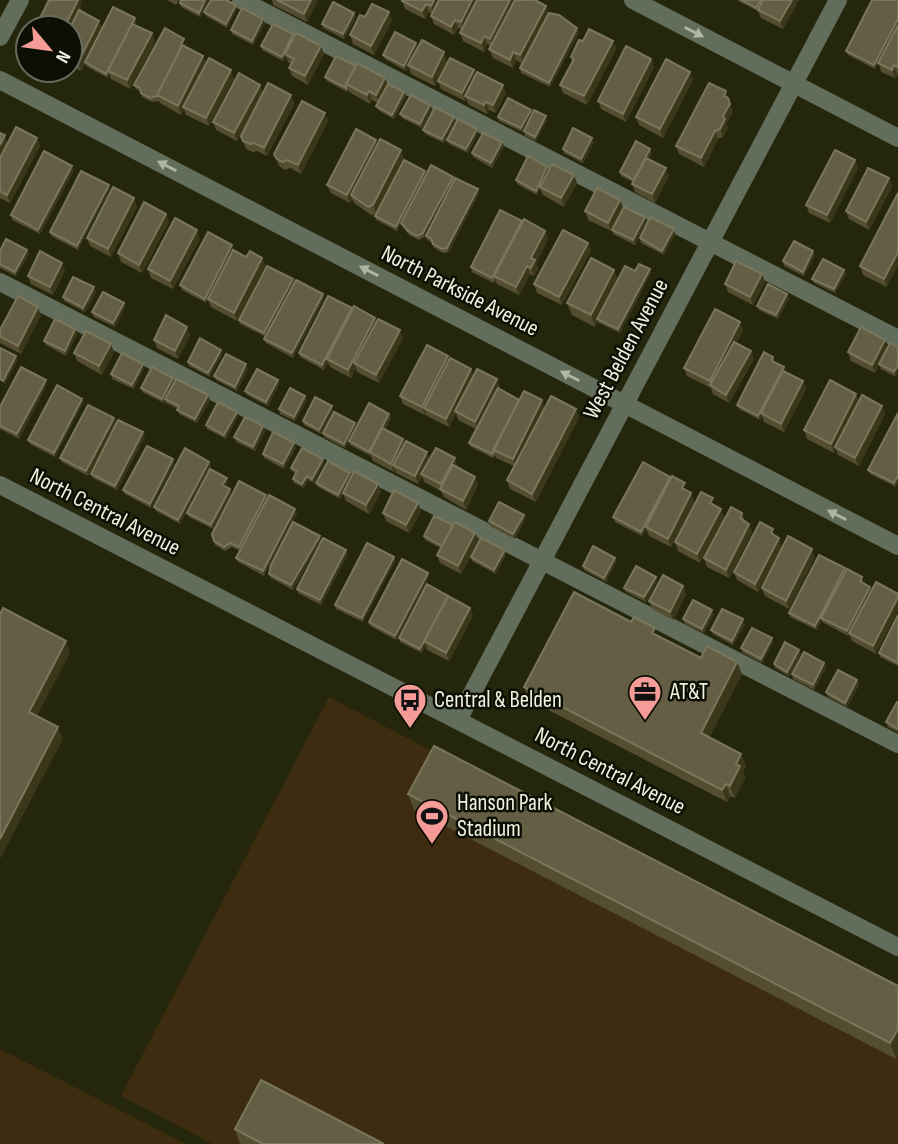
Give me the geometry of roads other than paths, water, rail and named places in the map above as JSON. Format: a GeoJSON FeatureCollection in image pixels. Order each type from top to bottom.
{"type":"FeatureCollection","features":[{"type":"Feature","properties":{"kind":"street"},"geometry":{"type":"LineString","coordinates":[[0,37],[20,0]]}},
{"type":"Feature","properties":{"kind":"street"},"geometry":{"type":"LineString","coordinates":[[241,0],[898,339]]}},
{"type":"Feature","properties":{"kind":"street"},"geometry":{"type":"LineString","coordinates":[[633,0],[898,138]]}},
{"type":"Feature","properties":{"kind":"street","name":"West Belden Avenue"},"geometry":{"type":"LineString","coordinates":[[458,720],[838,0]]}},
{"type":"Feature","properties":{"kind":"street","name":"North Parkside Avenue"},"geometry":{"type":"LineString","coordinates":[[0,80],[898,547]]}},
{"type":"Feature","properties":{"kind":"street"},"geometry":{"type":"LineString","coordinates":[[0,282],[898,744]]}},
{"type":"Feature","properties":{"kind":"street","name":"North Central Avenue"},"geometry":{"type":"LineString","coordinates":[[0,485],[898,947]]}},
{"type":"Feature","properties":{"kind":"place","name":"AT&T"},"geometry":{"type":"Point","coordinates":[645,722]}},
{"type":"Feature","properties":{"kind":"place","name":"Central & Belden"},"geometry":{"type":"Point","coordinates":[410,730]}},
{"type":"Feature","properties":{"kind":"place","name":"Hanson Park Stadium"},"geometry":{"type":"Point","coordinates":[432,846]}}]}
